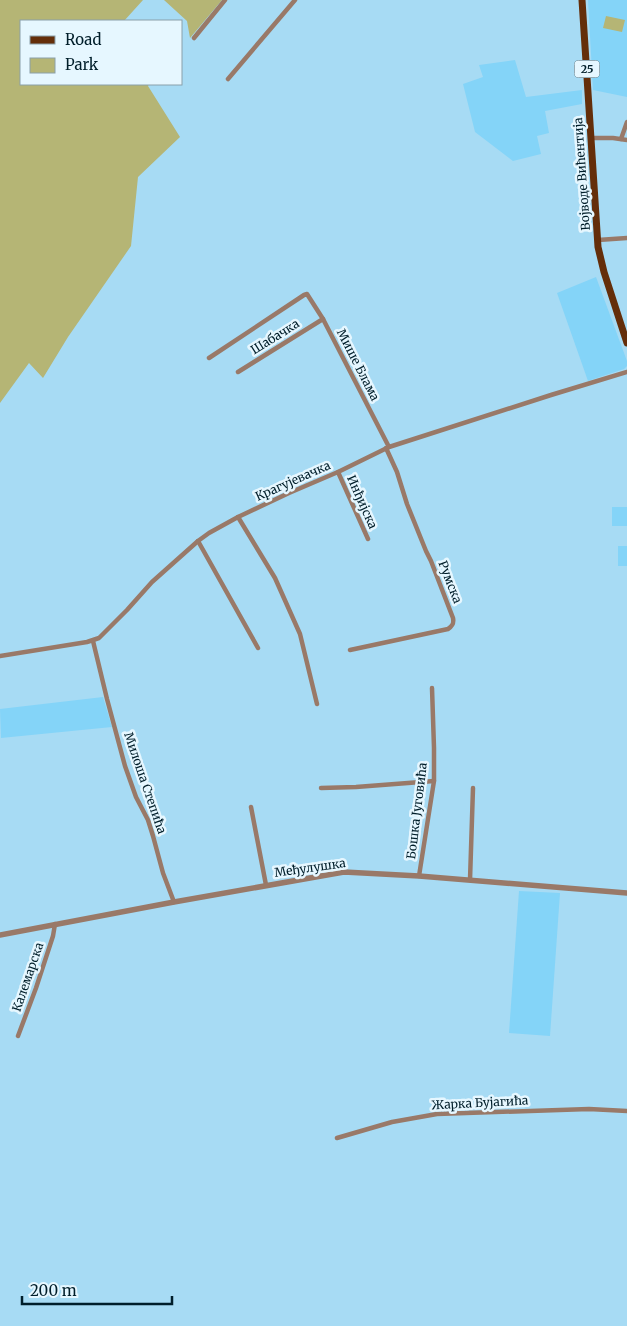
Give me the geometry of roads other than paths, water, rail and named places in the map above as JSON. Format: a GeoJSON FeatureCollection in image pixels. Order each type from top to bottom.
{"type":"FeatureCollection","features":[{"type":"Feature","properties":{"kind":"main road","name":"Војводе Вићентија"},"geometry":{"type":"LineString","coordinates":[[582,0],[598,240],[604,272],[627,343]]}},
{"type":"Feature","properties":{"kind":"street"},"geometry":{"type":"LineString","coordinates":[[194,38],[225,0]]}},
{"type":"Feature","properties":{"kind":"street"},"geometry":{"type":"LineString","coordinates":[[228,79],[295,0]]}},
{"type":"Feature","properties":{"kind":"street"},"geometry":{"type":"LineString","coordinates":[[621,139],[627,122]]}},
{"type":"Feature","properties":{"kind":"street"},"geometry":{"type":"LineString","coordinates":[[591,138],[627,140]]}},
{"type":"Feature","properties":{"kind":"street"},"geometry":{"type":"LineString","coordinates":[[598,240],[627,238]]}},
{"type":"Feature","properties":{"kind":"street","name":"Мише Блама"},"geometry":{"type":"LineString","coordinates":[[209,358],[307,294],[322,319],[387,448]]}},
{"type":"Feature","properties":{"kind":"street","name":"Шабачка"},"geometry":{"type":"LineString","coordinates":[[238,372],[322,319]]}},
{"type":"Feature","properties":{"kind":"street","name":"Крагујевачка"},"geometry":{"type":"LineString","coordinates":[[0,656],[93,641],[99,638],[152,582],[209,533],[238,517],[387,448],[627,372]]}},
{"type":"Feature","properties":{"kind":"street","name":"Румска"},"geometry":{"type":"LineString","coordinates":[[350,650],[448,629],[454,623],[387,448]]}},
{"type":"Feature","properties":{"kind":"street","name":"Инђијска"},"geometry":{"type":"LineString","coordinates":[[338,472],[368,539]]}},
{"type":"Feature","properties":{"kind":"street"},"geometry":{"type":"LineString","coordinates":[[238,517],[275,578],[300,634],[317,704]]}},
{"type":"Feature","properties":{"kind":"street"},"geometry":{"type":"LineString","coordinates":[[198,541],[258,648]]}},
{"type":"Feature","properties":{"kind":"street","name":"Милоша Степића"},"geometry":{"type":"LineString","coordinates":[[93,641],[125,766],[136,797],[148,820],[174,902]]}},
{"type":"Feature","properties":{"kind":"street","name":"Бошка Југовића"},"geometry":{"type":"LineString","coordinates":[[419,876],[434,780],[432,688]]}},
{"type":"Feature","properties":{"kind":"street"},"geometry":{"type":"LineString","coordinates":[[321,788],[434,780]]}},
{"type":"Feature","properties":{"kind":"street"},"geometry":{"type":"LineString","coordinates":[[470,880],[473,788]]}},
{"type":"Feature","properties":{"kind":"street"},"geometry":{"type":"LineString","coordinates":[[251,806],[266,885]]}},
{"type":"Feature","properties":{"kind":"street","name":"Међулушка"},"geometry":{"type":"LineString","coordinates":[[0,935],[344,872],[419,876],[627,893]]}},
{"type":"Feature","properties":{"kind":"street","name":"Калемарска"},"geometry":{"type":"LineString","coordinates":[[18,1036],[36,988],[56,924]]}},
{"type":"Feature","properties":{"kind":"street","name":"Жарка Бујагића"},"geometry":{"type":"LineString","coordinates":[[337,1138],[392,1122],[438,1114],[589,1109],[627,1111]]}}]}
